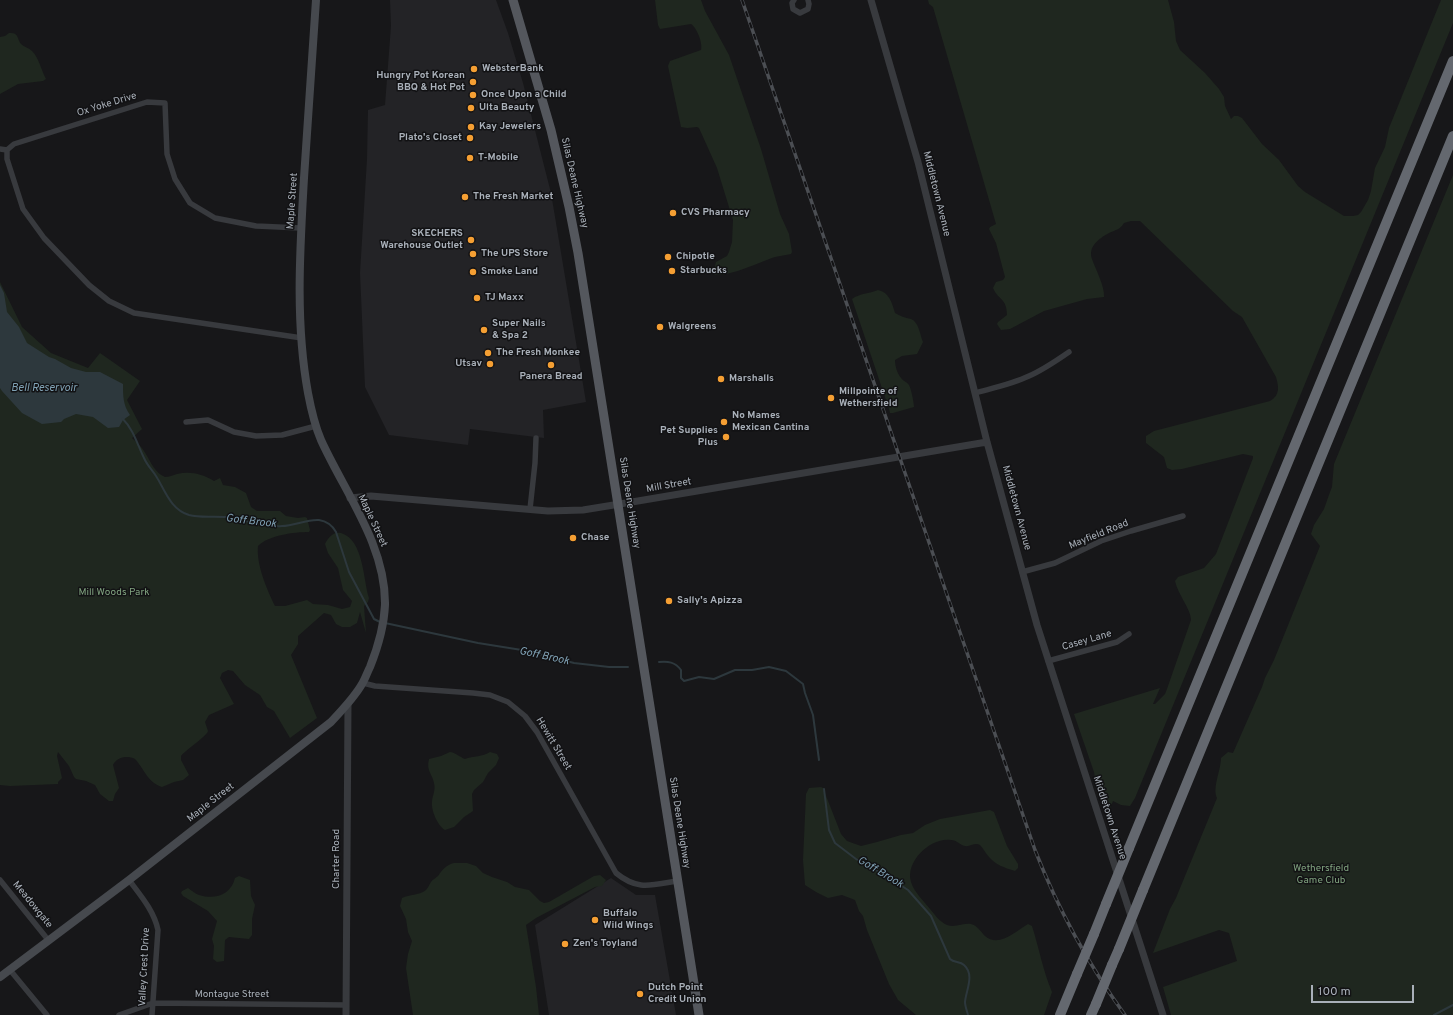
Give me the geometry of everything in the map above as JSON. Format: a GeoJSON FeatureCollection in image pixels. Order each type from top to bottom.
{"type":"FeatureCollection","features":[{"type":"Feature","properties":{"kind":"highway"},"geometry":{"type":"LineString","coordinates":[[1060,1015],[1453,60]]}},
{"type":"Feature","properties":{"kind":"highway"},"geometry":{"type":"LineString","coordinates":[[1092,1015],[1453,136]]}},
{"type":"Feature","properties":{"kind":"main road","name":"Maple Street"},"geometry":{"type":"LineString","coordinates":[[0,977],[129,880],[331,722],[348,704],[363,683],[378,647],[383,627],[385,604],[384,583],[379,562],[372,541],[321,440],[316,426],[308,392],[302,338],[300,301],[301,228],[316,0]]}},
{"type":"Feature","properties":{"kind":"main road","name":"Silas Deane Highway"},"geometry":{"type":"LineString","coordinates":[[513,0],[547,117],[569,207],[585,292],[699,1015]]}},
{"type":"Feature","properties":{"kind":"street"},"geometry":{"type":"LineString","coordinates":[[794,0],[792,4],[793,9],[800,13],[808,9],[808,0]]}},
{"type":"Feature","properties":{"kind":"street","name":"Middletown Avenue"},"geometry":{"type":"LineString","coordinates":[[870,0],[918,162],[987,442],[1037,625],[1163,1015]]}},
{"type":"Feature","properties":{"kind":"street","name":"Ox Yoke Drive"},"geometry":{"type":"LineString","coordinates":[[7,150],[14,144],[147,102],[165,103],[167,154],[175,179],[190,203],[215,218],[256,226],[301,228]]}},
{"type":"Feature","properties":{"kind":"street"},"geometry":{"type":"LineString","coordinates":[[0,149],[7,150],[8,167],[23,209],[44,238],[89,285],[109,301],[134,313],[302,338]]}},
{"type":"Feature","properties":{"kind":"street"},"geometry":{"type":"LineString","coordinates":[[975,393],[1016,382],[1030,376],[1069,352]]}},
{"type":"Feature","properties":{"kind":"street"},"geometry":{"type":"LineString","coordinates":[[186,422],[208,420],[234,432],[256,436],[282,435],[316,426]]}},
{"type":"Feature","properties":{"kind":"street"},"geometry":{"type":"LineString","coordinates":[[530,509],[536,438]]}},
{"type":"Feature","properties":{"kind":"street","name":"Mill Street"},"geometry":{"type":"LineString","coordinates":[[350,498],[371,496],[530,509],[574,510],[618,505],[987,442]]}},
{"type":"Feature","properties":{"kind":"street","name":"Mayfield Road"},"geometry":{"type":"LineString","coordinates":[[1022,572],[1055,563],[1101,541],[1183,516]]}},
{"type":"Feature","properties":{"kind":"street","name":"Casey Lane"},"geometry":{"type":"LineString","coordinates":[[1048,661],[1117,642],[1129,634]]}},
{"type":"Feature","properties":{"kind":"street","name":"Hewitt Street"},"geometry":{"type":"LineString","coordinates":[[363,683],[375,686],[490,695],[508,702],[525,716],[537,732],[616,873],[632,884],[640,886],[651,886],[677,881]]}},
{"type":"Feature","properties":{"kind":"street","name":"Charter Road"},"geometry":{"type":"LineString","coordinates":[[346,1015],[348,704]]}},
{"type":"Feature","properties":{"kind":"street","name":"Meadowgate"},"geometry":{"type":"LineString","coordinates":[[0,880],[49,941]]}},
{"type":"Feature","properties":{"kind":"street","name":"Valley Crest Drive"},"geometry":{"type":"LineString","coordinates":[[129,880],[151,910],[158,930],[152,1015]]}},
{"type":"Feature","properties":{"kind":"street"},"geometry":{"type":"LineString","coordinates":[[10,970],[47,1015]]}},
{"type":"Feature","properties":{"kind":"street","name":"Montague Street"},"geometry":{"type":"LineString","coordinates":[[119,1015],[153,1003],[346,1005]]}},
{"type":"Feature","properties":{"kind":"shaded area"},"geometry":{"type":"Polygon","coordinates":[[[390,0],[496,0],[508,33],[523,83],[551,193],[586,402],[543,410],[544,438],[470,429],[468,445],[389,435],[365,387],[360,273],[367,159],[368,110],[385,105],[391,26],[390,0]]]}},
{"type":"Feature","properties":{"kind":"shaded area"},"geometry":{"type":"Polygon","coordinates":[[[611,878],[636,895],[655,895],[676,1015],[549,1015],[535,925],[611,878]]]}},
{"type":"Feature","properties":{"kind":"green space"},"geometry":{"type":"Polygon","coordinates":[[[655,0],[701,0],[705,11],[729,55],[761,149],[780,214],[789,234],[791,254],[775,257],[734,272],[719,275],[713,274],[716,262],[727,256],[729,252],[732,242],[733,220],[717,168],[699,128],[681,127],[668,66],[670,61],[701,50],[701,44],[697,32],[691,24],[660,29],[658,25],[655,0]]]}},
{"type":"Feature","properties":{"kind":"green space"},"geometry":{"type":"Polygon","coordinates":[[[928,0],[1168,0],[1174,22],[1176,41],[1180,50],[1205,73],[1219,89],[1224,97],[1225,106],[1231,119],[1234,116],[1242,118],[1262,144],[1279,160],[1298,186],[1305,192],[1344,216],[1353,216],[1358,215],[1361,212],[1368,200],[1375,168],[1385,147],[1389,128],[1441,0],[1453,0],[1453,23],[1135,798],[1130,806],[1121,805],[1113,801],[1108,814],[1100,791],[1096,785],[1094,772],[1074,714],[1160,688],[1153,704],[1155,704],[1165,694],[1191,620],[1189,611],[1175,581],[1178,577],[1204,568],[1216,554],[1253,458],[1253,456],[1243,454],[1182,469],[1172,470],[1167,468],[1164,457],[1146,443],[1146,436],[1154,431],[1270,401],[1276,396],[1278,390],[1277,381],[1242,317],[1233,311],[1140,221],[1124,223],[1119,228],[1101,238],[1091,251],[1092,259],[1102,283],[1104,297],[1087,299],[1044,311],[1010,329],[1001,330],[997,324],[1007,315],[1007,309],[1004,302],[993,288],[996,282],[1003,280],[1005,277],[996,243],[989,229],[996,224],[933,7],[929,4],[928,0]]]}},
{"type":"Feature","properties":{"kind":"green space"},"geometry":{"type":"Polygon","coordinates":[[[9,33],[15,34],[21,44],[31,50],[46,79],[43,81],[18,84],[0,94],[0,37],[9,33]]]}},
{"type":"Feature","properties":{"kind":"green space","name":"Wethersfield Game Club"},"geometry":{"type":"Polygon","coordinates":[[[1453,175],[1453,1015],[1171,1015],[1163,987],[1237,961],[1229,933],[1219,930],[1153,953],[1217,798],[1216,784],[1221,758],[1228,752],[1233,753],[1274,660],[1320,546],[1311,534],[1314,525],[1324,509],[1332,487],[1334,464],[1453,175]]]}},
{"type":"Feature","properties":{"kind":"green space","name":"Mill Woods Park"},"geometry":{"type":"Polygon","coordinates":[[[0,282],[22,327],[51,353],[88,368],[100,353],[140,381],[127,400],[142,429],[132,438],[144,451],[157,471],[165,477],[182,473],[192,473],[214,481],[220,478],[223,485],[235,487],[246,493],[251,507],[257,511],[280,511],[286,516],[307,518],[310,530],[309,532],[275,537],[268,539],[258,546],[260,569],[275,606],[285,606],[307,600],[313,604],[328,605],[342,609],[350,607],[352,601],[343,590],[338,568],[328,553],[325,544],[331,536],[336,533],[341,533],[349,537],[354,544],[361,561],[369,598],[368,602],[364,606],[366,633],[360,612],[357,623],[350,627],[342,627],[336,624],[331,615],[324,613],[298,636],[298,644],[291,655],[317,718],[290,738],[274,711],[267,707],[260,695],[245,685],[233,671],[228,670],[222,673],[220,678],[234,704],[209,715],[205,722],[208,731],[207,733],[181,756],[181,760],[189,775],[183,780],[162,787],[150,779],[135,759],[129,757],[122,758],[117,760],[113,765],[119,788],[113,801],[109,801],[100,794],[95,785],[76,779],[69,766],[58,752],[57,756],[62,778],[58,784],[0,785],[0,282]]]}},
{"type":"Feature","properties":{"kind":"green space"},"geometry":{"type":"Polygon","coordinates":[[[878,290],[885,293],[891,302],[895,313],[911,319],[916,323],[923,342],[917,354],[902,356],[895,360],[898,374],[910,387],[914,407],[893,413],[890,413],[852,299],[878,290]]]}},
{"type":"Feature","properties":{"kind":"green space"},"geometry":{"type":"Polygon","coordinates":[[[450,752],[465,759],[484,755],[490,752],[497,754],[499,758],[496,765],[472,794],[473,811],[464,817],[454,827],[445,830],[442,828],[434,814],[432,800],[434,786],[428,763],[429,759],[450,752]]]}},
{"type":"Feature","properties":{"kind":"green space"},"geometry":{"type":"Polygon","coordinates":[[[809,788],[823,788],[841,834],[847,841],[861,846],[913,833],[925,825],[940,819],[990,810],[994,812],[1007,846],[1018,864],[1018,868],[1015,871],[995,862],[988,856],[980,845],[976,844],[965,846],[953,840],[943,840],[935,842],[921,852],[912,866],[910,874],[911,882],[916,893],[944,924],[953,926],[971,924],[977,927],[985,936],[996,940],[1013,934],[1028,924],[1032,926],[1052,992],[1044,1015],[916,1015],[898,1000],[889,984],[867,930],[863,916],[859,911],[855,900],[842,895],[828,898],[805,885],[803,860],[806,794],[809,788]]]}},
{"type":"Feature","properties":{"kind":"green space"},"geometry":{"type":"Polygon","coordinates":[[[454,863],[467,863],[476,866],[483,873],[507,882],[515,887],[529,890],[544,903],[549,902],[594,876],[600,875],[606,880],[602,886],[595,887],[536,918],[526,925],[539,1015],[413,1015],[406,968],[412,941],[408,932],[406,919],[400,906],[402,898],[426,890],[432,881],[445,868],[454,863]]]}},
{"type":"Feature","properties":{"kind":"green space"},"geometry":{"type":"Polygon","coordinates":[[[239,876],[250,880],[251,896],[255,905],[252,919],[252,935],[249,939],[229,937],[225,940],[224,961],[217,962],[213,959],[214,946],[212,939],[217,921],[208,911],[183,896],[181,893],[188,888],[199,895],[211,897],[222,895],[230,889],[235,878],[239,876]]]}},
{"type":"Feature","properties":{"kind":"water","name":"Bell Reservoir"},"geometry":{"type":"Polygon","coordinates":[[[0,285],[4,293],[7,312],[19,327],[27,343],[49,357],[71,368],[86,372],[100,372],[123,384],[123,396],[130,415],[123,420],[119,427],[108,428],[93,417],[76,414],[64,419],[61,422],[42,424],[22,413],[2,391],[0,388],[0,285]]]}},
{"type":"Feature","properties":{"kind":"waterway","name":"Goff Brook"},"geometry":{"type":"LineString","coordinates":[[122,418],[132,432],[145,461],[173,504],[182,512],[193,516],[225,517],[268,526],[287,526],[314,520],[324,521],[331,525],[336,532],[349,572],[374,619],[380,622]]}},
{"type":"Feature","properties":{"kind":"waterway","name":"Goff Brook"},"geometry":{"type":"LineString","coordinates":[[385,623],[478,643],[528,651],[574,663],[609,667],[628,667]]}},
{"type":"Feature","properties":{"kind":"waterway","name":"Goff Brook"},"geometry":{"type":"LineString","coordinates":[[659,662],[668,662],[676,665],[681,670],[681,678],[684,681],[699,677],[714,679],[735,670],[752,670],[769,667],[786,671],[803,684],[813,715],[819,760]]}},
{"type":"Feature","properties":{"kind":"waterway","name":"Goff Brook"},"geometry":{"type":"LineString","coordinates":[[824,789],[829,830],[835,843],[856,859],[908,890],[931,916],[950,959],[964,965],[967,969],[969,973],[969,983],[965,1002],[968,1015]]}},
{"type":"Feature","properties":{"kind":"waterway","name":"Goff Brook"},"geometry":{"type":"LineString","coordinates":[[1434,1015],[1453,1005]]}},
{"type":"Feature","properties":{"kind":"railway"},"geometry":{"type":"LineString","coordinates":[[742,0],[1035,850],[1054,894],[1075,936],[1111,996],[1125,1015]]}},
{"type":"Feature","properties":{"kind":"place","name":"WebsterBank"},"geometry":{"type":"Point","coordinates":[474,69]}},
{"type":"Feature","properties":{"kind":"place","name":"Hungry Pot Korean BBQ & Hot Pot"},"geometry":{"type":"Point","coordinates":[473,82]}},
{"type":"Feature","properties":{"kind":"place","name":"Once Upon a Child"},"geometry":{"type":"Point","coordinates":[473,95]}},
{"type":"Feature","properties":{"kind":"place","name":"Ulta Beauty"},"geometry":{"type":"Point","coordinates":[471,108]}},
{"type":"Feature","properties":{"kind":"place","name":"Kay Jewelers"},"geometry":{"type":"Point","coordinates":[471,127]}},
{"type":"Feature","properties":{"kind":"place","name":"Plato's Closet"},"geometry":{"type":"Point","coordinates":[470,138]}},
{"type":"Feature","properties":{"kind":"place","name":"T-Mobile"},"geometry":{"type":"Point","coordinates":[470,158]}},
{"type":"Feature","properties":{"kind":"place","name":"The Fresh Market"},"geometry":{"type":"Point","coordinates":[465,197]}},
{"type":"Feature","properties":{"kind":"place","name":"CVS Pharmacy"},"geometry":{"type":"Point","coordinates":[673,213]}},
{"type":"Feature","properties":{"kind":"place","name":"SKECHERS Warehouse Outlet"},"geometry":{"type":"Point","coordinates":[471,240]}},
{"type":"Feature","properties":{"kind":"place","name":"The UPS Store"},"geometry":{"type":"Point","coordinates":[473,254]}},
{"type":"Feature","properties":{"kind":"place","name":"Chipotle"},"geometry":{"type":"Point","coordinates":[668,257]}},
{"type":"Feature","properties":{"kind":"place","name":"Starbucks"},"geometry":{"type":"Point","coordinates":[672,271]}},
{"type":"Feature","properties":{"kind":"place","name":"Smoke Land"},"geometry":{"type":"Point","coordinates":[473,272]}},
{"type":"Feature","properties":{"kind":"place","name":"TJ Maxx"},"geometry":{"type":"Point","coordinates":[477,298]}},
{"type":"Feature","properties":{"kind":"place","name":"Walgreens"},"geometry":{"type":"Point","coordinates":[660,327]}},
{"type":"Feature","properties":{"kind":"place","name":"Super Nails & Spa 2"},"geometry":{"type":"Point","coordinates":[484,330]}},
{"type":"Feature","properties":{"kind":"place","name":"The Fresh Monkee"},"geometry":{"type":"Point","coordinates":[488,353]}},
{"type":"Feature","properties":{"kind":"place","name":"Utsav"},"geometry":{"type":"Point","coordinates":[490,364]}},
{"type":"Feature","properties":{"kind":"place","name":"Panera Bread"},"geometry":{"type":"Point","coordinates":[551,365]}},
{"type":"Feature","properties":{"kind":"place","name":"Marshalls"},"geometry":{"type":"Point","coordinates":[721,379]}},
{"type":"Feature","properties":{"kind":"place","name":"Millpointe of Wethersfield"},"geometry":{"type":"Point","coordinates":[831,398]}},
{"type":"Feature","properties":{"kind":"place","name":"No Mames Mexican Cantina"},"geometry":{"type":"Point","coordinates":[724,422]}},
{"type":"Feature","properties":{"kind":"place","name":"Pet Supplies Plus"},"geometry":{"type":"Point","coordinates":[726,437]}},
{"type":"Feature","properties":{"kind":"place","name":"Chase"},"geometry":{"type":"Point","coordinates":[573,538]}},
{"type":"Feature","properties":{"kind":"place","name":"Sally's Apizza"},"geometry":{"type":"Point","coordinates":[669,601]}},
{"type":"Feature","properties":{"kind":"place","name":"Buffalo Wild Wings"},"geometry":{"type":"Point","coordinates":[595,920]}},
{"type":"Feature","properties":{"kind":"place","name":"Zen's Toyland"},"geometry":{"type":"Point","coordinates":[565,944]}},
{"type":"Feature","properties":{"kind":"place","name":"Dutch Point Credit Union"},"geometry":{"type":"Point","coordinates":[640,994]}}]}
